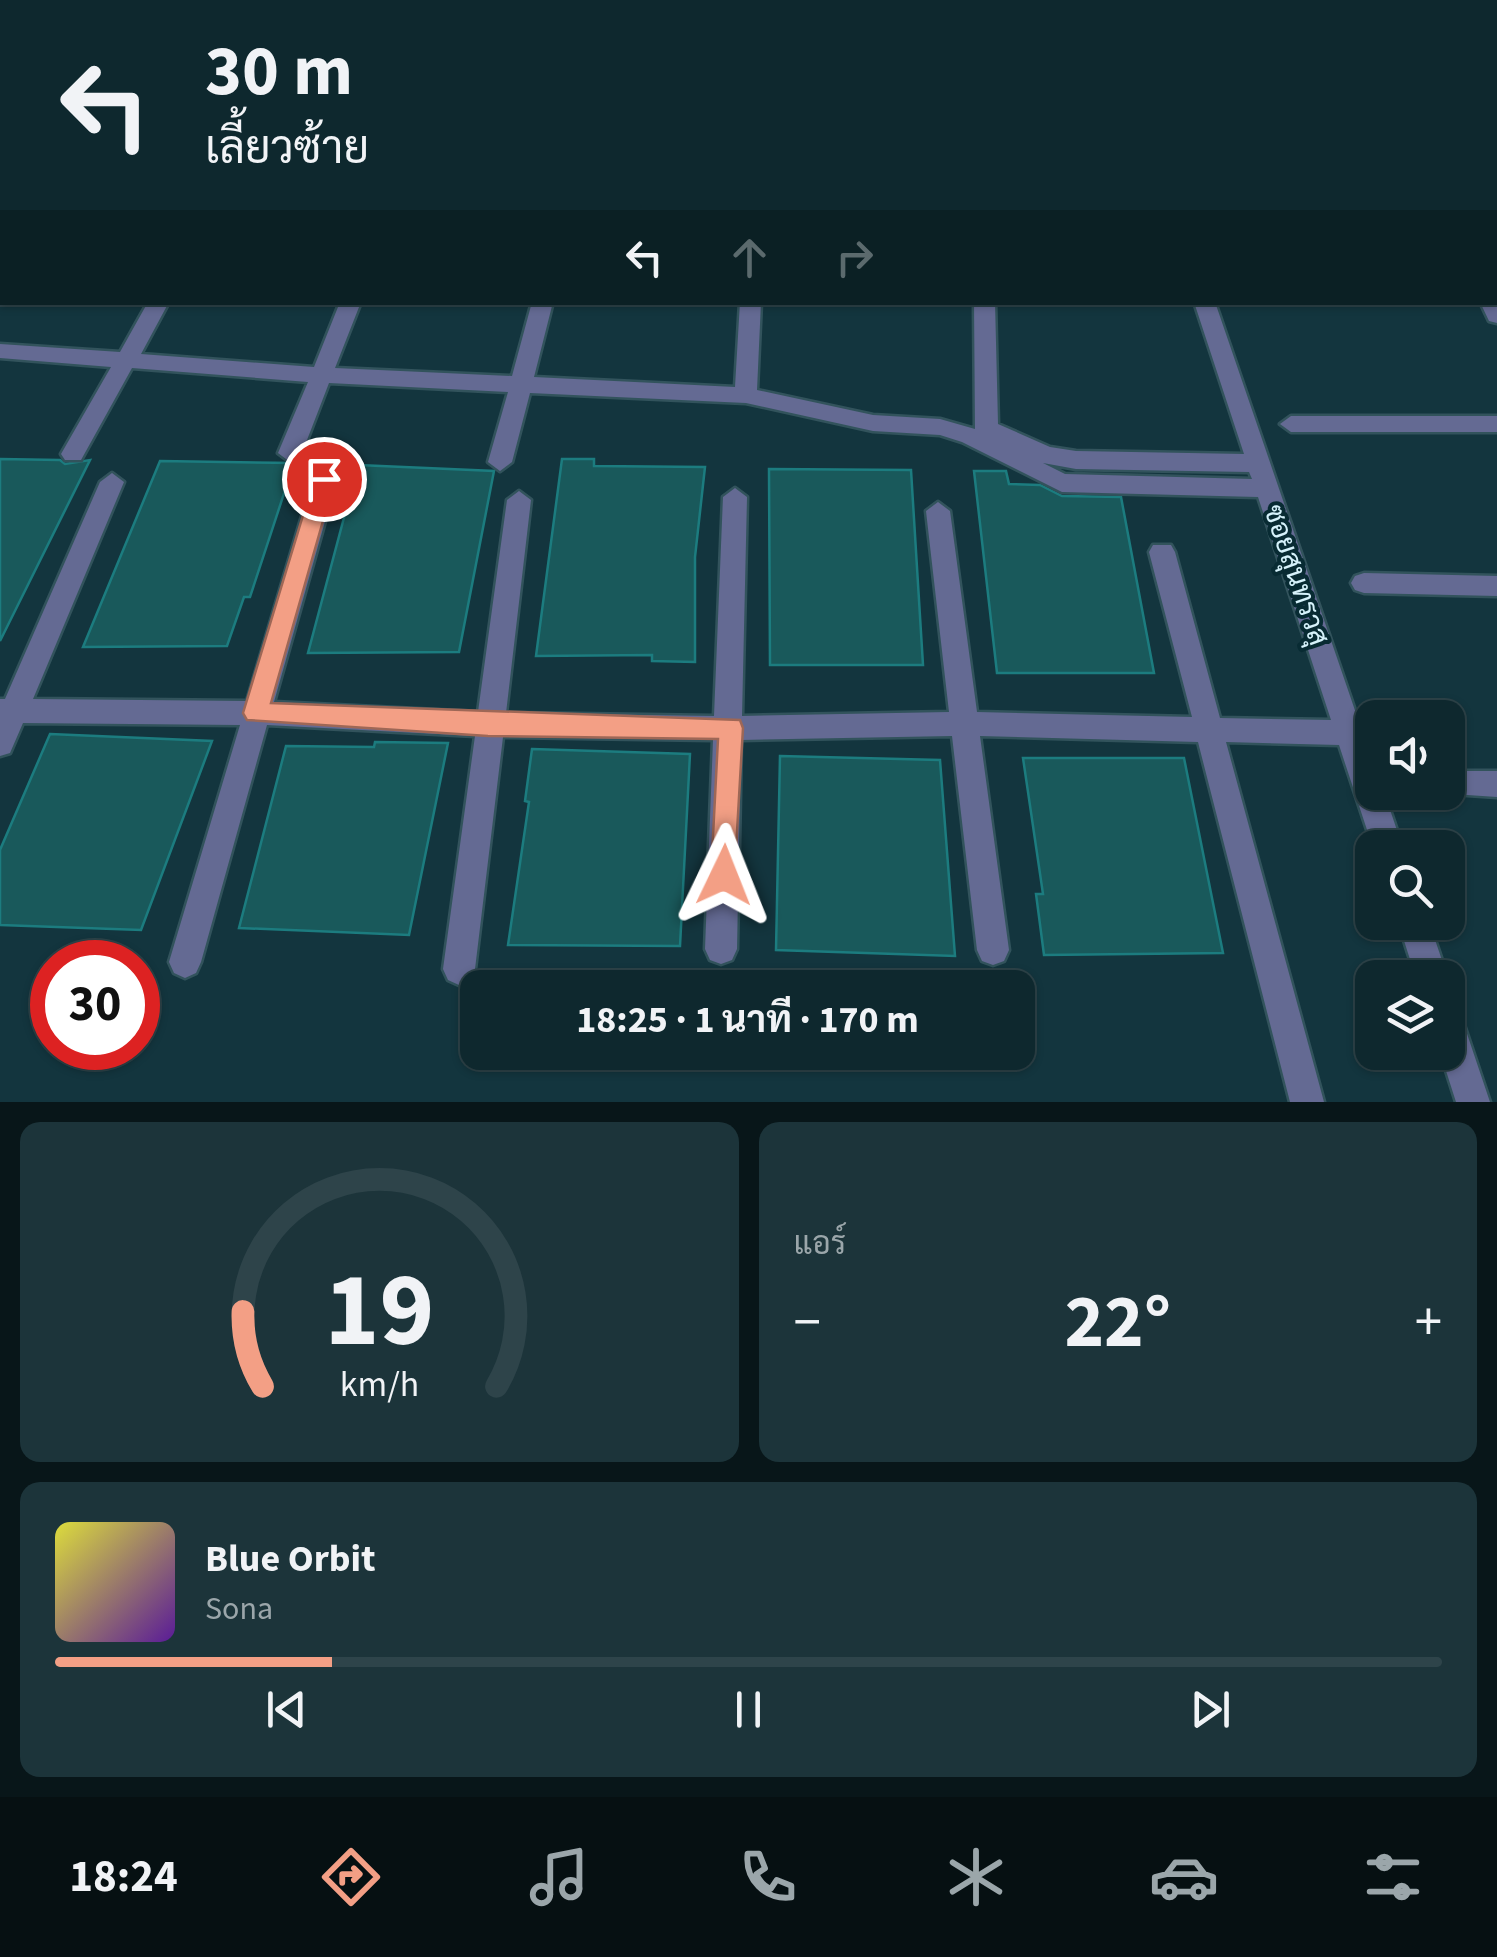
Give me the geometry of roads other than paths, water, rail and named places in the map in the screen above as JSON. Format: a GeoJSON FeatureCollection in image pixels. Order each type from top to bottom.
{"type":"FeatureCollection","features":[{"type":"Feature","properties":{"kind":"street"},"geometry":{"type":"LineString","coordinates":[[73,454],[157,305]]}},
{"type":"Feature","properties":{"kind":"street"},"geometry":{"type":"LineString","coordinates":[[290,452],[351,305]]}},
{"type":"Feature","properties":{"kind":"street"},"geometry":{"type":"LineString","coordinates":[[500,462],[542,305]]}},
{"type":"Feature","properties":{"kind":"street"},"geometry":{"type":"LineString","coordinates":[[746,395],[752,305]]}},
{"type":"Feature","properties":{"kind":"street"},"geometry":{"type":"LineString","coordinates":[[983,434],[984,305]]}},
{"type":"Feature","properties":{"kind":"street","name":"ซอยสุนทรวสุ"},"geometry":{"type":"LineString","coordinates":[[1205,305],[1382,830]]}},
{"type":"Feature","properties":{"kind":"street"},"geometry":{"type":"LineString","coordinates":[[0,351],[521,386],[746,395],[896,426],[940,427],[983,434],[1045,455],[1122,463],[1257,463]]}},
{"type":"Feature","properties":{"kind":"street"},"geometry":{"type":"LineString","coordinates":[[1291,424],[1497,424]]}},
{"type":"Feature","properties":{"kind":"street"},"geometry":{"type":"LineString","coordinates":[[983,434],[1062,483],[1130,488],[1266,488]]}},
{"type":"Feature","properties":{"kind":"street"},"geometry":{"type":"LineString","coordinates":[[1122,463],[1130,488]]}},
{"type":"Feature","properties":{"kind":"street"},"geometry":{"type":"LineString","coordinates":[[185,962],[324,479]]}},
{"type":"Feature","properties":{"kind":"street"},"geometry":{"type":"LineString","coordinates":[[0,744],[8,711],[112,482]]}},
{"type":"Feature","properties":{"kind":"street"},"geometry":{"type":"LineString","coordinates":[[721,948],[731,728],[734,497]]}},
{"type":"Feature","properties":{"kind":"street"},"geometry":{"type":"LineString","coordinates":[[458,969],[519,500]]}},
{"type":"Feature","properties":{"kind":"street"},"geometry":{"type":"LineString","coordinates":[[938,511],[993,950]]}},
{"type":"Feature","properties":{"kind":"street"},"geometry":{"type":"LineString","coordinates":[[1162,552],[1307,1102]]}},
{"type":"Feature","properties":{"kind":"street"},"geometry":{"type":"LineString","coordinates":[[1364,584],[1497,586]]}},
{"type":"Feature","properties":{"kind":"street"},"geometry":{"type":"LineString","coordinates":[[8,711],[256,713],[488,725],[731,728],[964,724],[1349,733]]}},
{"type":"Feature","properties":{"kind":"street"},"geometry":{"type":"LineString","coordinates":[[1465,784],[1497,784]]}},
{"type":"Feature","properties":{"kind":"street"},"geometry":{"type":"LineString","coordinates":[[1463,1070],[1473,1102]]}}]}
